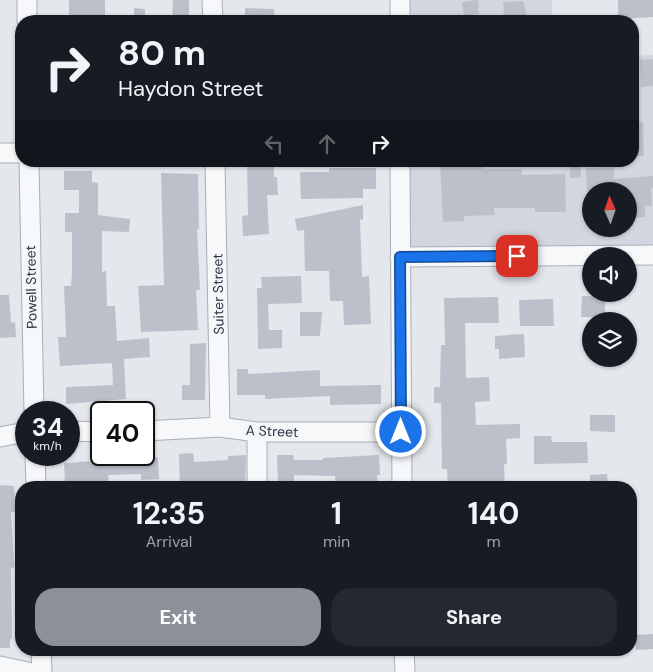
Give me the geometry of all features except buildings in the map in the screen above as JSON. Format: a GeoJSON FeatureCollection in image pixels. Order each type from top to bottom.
{"type":"FeatureCollection","features":[{"type":"Feature","properties":{"kind":"street"},"geometry":{"type":"LineString","coordinates":[[27,0],[27,15]]}},
{"type":"Feature","properties":{"kind":"street"},"geometry":{"type":"LineString","coordinates":[[212,0],[213,15]]}},
{"type":"Feature","properties":{"kind":"street"},"geometry":{"type":"LineString","coordinates":[[400,0],[400,15]]}},
{"type":"Feature","properties":{"kind":"street"},"geometry":{"type":"LineString","coordinates":[[0,153],[15,153]]}},
{"type":"Feature","properties":{"kind":"street","name":"Powell Street"},"geometry":{"type":"LineString","coordinates":[[29,167],[34,401]]}},
{"type":"Feature","properties":{"kind":"street","name":"Suiter Street"},"geometry":{"type":"LineString","coordinates":[[215,167],[220,427]]}},
{"type":"Feature","properties":{"kind":"street"},"geometry":{"type":"LineString","coordinates":[[400,167],[402,481]]}},
{"type":"Feature","properties":{"kind":"street"},"geometry":{"type":"LineString","coordinates":[[400,257],[653,255]]}},
{"type":"Feature","properties":{"kind":"street","name":"A Street"},"geometry":{"type":"LineString","coordinates":[[155,430],[220,427],[256,432],[401,432]]}},
{"type":"Feature","properties":{"kind":"street"},"geometry":{"type":"LineString","coordinates":[[256,432],[257,481]]}},
{"type":"Feature","properties":{"kind":"street"},"geometry":{"type":"LineString","coordinates":[[0,437],[15,434]]}},
{"type":"Feature","properties":{"kind":"street"},"geometry":{"type":"LineString","coordinates":[[35,466],[36,481]]}},
{"type":"Feature","properties":{"kind":"street"},"geometry":{"type":"LineString","coordinates":[[41,656],[42,672]]}},
{"type":"Feature","properties":{"kind":"street"},"geometry":{"type":"LineString","coordinates":[[404,656],[405,672]]}},
{"type":"Feature","properties":{"kind":"street"},"geometry":{"type":"LineString","coordinates":[[0,666],[28,672]]}},
{"type":"Feature","properties":{"kind":"shaded area"},"geometry":{"type":"Polygon","coordinates":[[[400,0],[552,0],[552,15],[400,15],[400,0]]]}},
{"type":"Feature","properties":{"kind":"shaded area"},"geometry":{"type":"Polygon","coordinates":[[[653,55],[653,255],[637,255],[637,247],[582,247],[582,256],[400,257],[400,167],[639,167],[639,56],[653,55]]]}},
{"type":"Feature","properties":{"kind":"route"},"geometry":{"type":"LineString","coordinates":[[401,432],[400,257],[517,256]]}}]}
